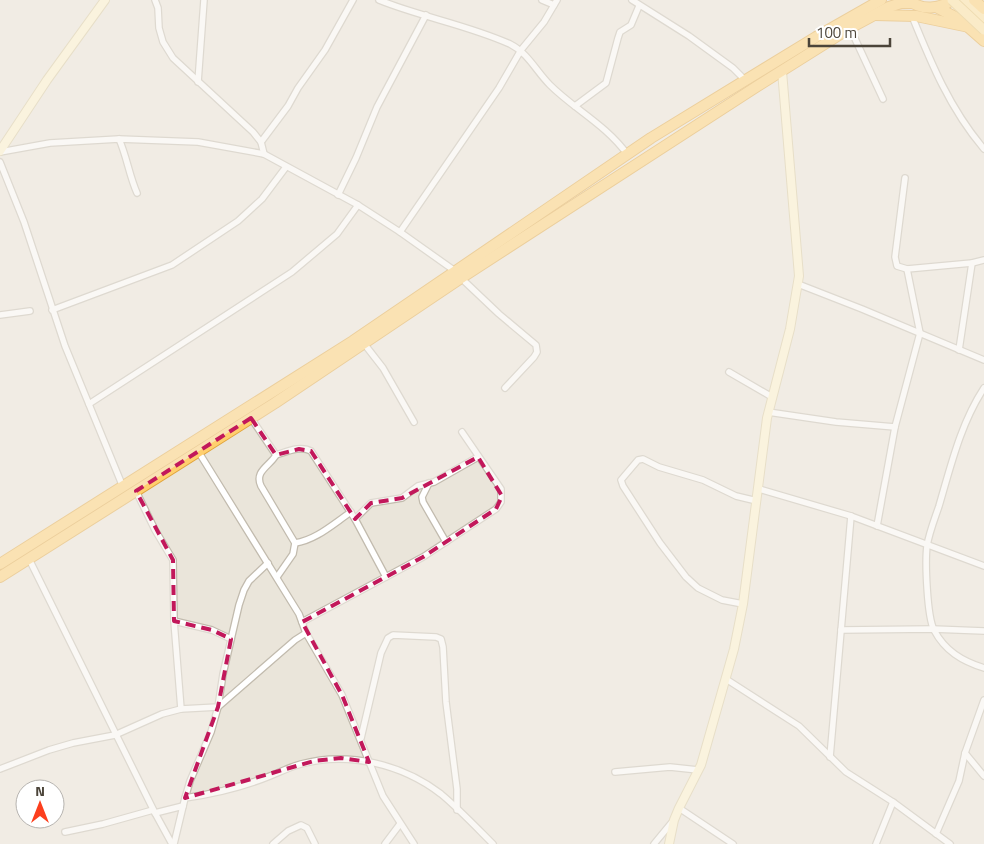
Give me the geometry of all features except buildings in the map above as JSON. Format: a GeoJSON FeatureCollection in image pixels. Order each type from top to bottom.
{"type":"FeatureCollection","features":[{"type":"Feature","properties":{"kind":"highway"},"geometry":{"type":"LineString","coordinates":[[938,8],[952,0]]}},
{"type":"Feature","properties":{"kind":"highway"},"geometry":{"type":"LineString","coordinates":[[0,577],[251,418],[627,154],[745,80],[878,1]]}},
{"type":"Feature","properties":{"kind":"highway"},"geometry":{"type":"LineString","coordinates":[[458,274],[850,28],[895,5],[910,1],[938,8],[952,14],[984,41]]}},
{"type":"Feature","properties":{"kind":"highway"},"geometry":{"type":"LineString","coordinates":[[874,15],[931,18],[969,28]]}},
{"type":"Feature","properties":{"kind":"highway"},"geometry":{"type":"LineString","coordinates":[[0,564],[361,340]]}},
{"type":"Feature","properties":{"kind":"main road"},"geometry":{"type":"LineString","coordinates":[[952,0],[984,30]]}},
{"type":"Feature","properties":{"kind":"main road"},"geometry":{"type":"LineString","coordinates":[[964,0],[984,18]]}},
{"type":"Feature","properties":{"kind":"street"},"geometry":{"type":"LineString","coordinates":[[0,152],[47,80],[106,0]]}},
{"type":"Feature","properties":{"kind":"street"},"geometry":{"type":"LineString","coordinates":[[155,0],[158,8],[159,28],[173,58],[229,108],[261,142],[264,154]]}},
{"type":"Feature","properties":{"kind":"street"},"geometry":{"type":"LineString","coordinates":[[198,82],[204,0]]}},
{"type":"Feature","properties":{"kind":"street"},"geometry":{"type":"LineString","coordinates":[[261,142],[288,106],[325,50],[353,0]]}},
{"type":"Feature","properties":{"kind":"street"},"geometry":{"type":"LineString","coordinates":[[379,0],[399,8],[446,21],[521,50],[550,85],[600,126],[627,154]]}},
{"type":"Feature","properties":{"kind":"street"},"geometry":{"type":"LineString","coordinates":[[400,232],[499,88],[521,50],[544,22],[555,2],[542,0]]}},
{"type":"Feature","properties":{"kind":"street"},"geometry":{"type":"LineString","coordinates":[[632,0],[689,36],[733,68],[745,80]]}},
{"type":"Feature","properties":{"kind":"street"},"geometry":{"type":"LineString","coordinates":[[575,106],[606,83],[620,32],[631,25],[639,6]]}},
{"type":"Feature","properties":{"kind":"street"},"geometry":{"type":"LineString","coordinates":[[338,195],[377,107],[426,15]]}},
{"type":"Feature","properties":{"kind":"street"},"geometry":{"type":"LineString","coordinates":[[912,16],[933,68],[951,104],[968,130],[984,149]]}},
{"type":"Feature","properties":{"kind":"street"},"geometry":{"type":"LineString","coordinates":[[850,28],[883,98]]}},
{"type":"Feature","properties":{"kind":"street"},"geometry":{"type":"LineString","coordinates":[[669,844],[674,820],[698,770],[726,679],[743,604],[768,412],[790,329],[798,284],[798,255],[782,70]]}},
{"type":"Feature","properties":{"kind":"street"},"geometry":{"type":"LineString","coordinates":[[0,152],[50,143],[119,140],[198,142],[264,154],[358,205],[400,232],[458,274],[499,314],[536,345],[537,352],[534,357],[505,388]]}},
{"type":"Feature","properties":{"kind":"street"},"geometry":{"type":"LineString","coordinates":[[119,140],[125,154],[130,178],[137,193]]}},
{"type":"Feature","properties":{"kind":"street"},"geometry":{"type":"LineString","coordinates":[[0,162],[24,222],[52,310],[123,487]]}},
{"type":"Feature","properties":{"kind":"street"},"geometry":{"type":"LineString","coordinates":[[52,310],[172,265],[238,221],[262,199],[286,167]]}},
{"type":"Feature","properties":{"kind":"street"},"geometry":{"type":"LineString","coordinates":[[905,178],[895,257],[897,266],[908,269],[972,263],[984,260]]}},
{"type":"Feature","properties":{"kind":"street"},"geometry":{"type":"LineString","coordinates":[[89,404],[292,272],[337,234],[358,205]]}},
{"type":"Feature","properties":{"kind":"street"},"geometry":{"type":"LineString","coordinates":[[959,350],[972,263]]}},
{"type":"Feature","properties":{"kind":"street"},"geometry":{"type":"LineString","coordinates":[[877,526],[895,427],[920,333],[908,269]]}},
{"type":"Feature","properties":{"kind":"street"},"geometry":{"type":"LineString","coordinates":[[798,284],[984,360]]}},
{"type":"Feature","properties":{"kind":"street"},"geometry":{"type":"LineString","coordinates":[[0,315],[30,311]]}},
{"type":"Feature","properties":{"kind":"street"},"geometry":{"type":"LineString","coordinates":[[361,340],[383,368],[414,422]]}},
{"type":"Feature","properties":{"kind":"street"},"geometry":{"type":"LineString","coordinates":[[729,372],[772,396]]}},
{"type":"Feature","properties":{"kind":"street"},"geometry":{"type":"LineString","coordinates":[[984,388],[968,418],[952,461],[927,545],[927,592],[933,629],[952,653],[964,662],[984,668]]}},
{"type":"Feature","properties":{"kind":"street"},"geometry":{"type":"LineString","coordinates":[[768,412],[836,422],[895,427]]}},
{"type":"Feature","properties":{"kind":"street"},"geometry":{"type":"LineString","coordinates":[[251,418],[276,455]]}},
{"type":"Feature","properties":{"kind":"street"},"geometry":{"type":"LineString","coordinates":[[302,622],[423,557],[496,509],[501,502],[501,490],[462,432]]}},
{"type":"Feature","properties":{"kind":"street"},"geometry":{"type":"LineString","coordinates":[[277,577],[293,554],[295,543],[259,482],[260,472],[273,461],[276,455],[307,448],[311,451],[351,512],[386,577]]}},
{"type":"Feature","properties":{"kind":"street"},"geometry":{"type":"LineString","coordinates":[[198,451],[299,614],[306,633],[342,695],[383,796],[414,844]]}},
{"type":"Feature","properties":{"kind":"street"},"geometry":{"type":"LineString","coordinates":[[355,519],[371,503],[402,498],[418,486],[434,482],[478,457]]}},
{"type":"Feature","properties":{"kind":"street"},"geometry":{"type":"LineString","coordinates":[[743,604],[722,600],[698,588],[686,577],[660,543],[621,480],[638,460],[643,459],[659,467],[703,480],[736,496],[757,501]]}},
{"type":"Feature","properties":{"kind":"street"},"geometry":{"type":"LineString","coordinates":[[429,483],[422,497],[423,502],[446,542]]}},
{"type":"Feature","properties":{"kind":"street"},"geometry":{"type":"LineString","coordinates":[[758,489],[851,516],[984,566]]}},
{"type":"Feature","properties":{"kind":"street"},"geometry":{"type":"LineString","coordinates":[[136,490],[155,530],[173,560],[174,621],[181,709]]}},
{"type":"Feature","properties":{"kind":"street"},"geometry":{"type":"LineString","coordinates":[[295,543],[316,537],[351,512]]}},
{"type":"Feature","properties":{"kind":"street"},"geometry":{"type":"LineString","coordinates":[[830,757],[851,516]]}},
{"type":"Feature","properties":{"kind":"street"},"geometry":{"type":"LineString","coordinates":[[29,559],[115,735],[173,844]]}},
{"type":"Feature","properties":{"kind":"street"},"geometry":{"type":"LineString","coordinates":[[173,844],[190,781],[211,732],[218,707],[223,674],[244,590],[249,581],[268,563]]}},
{"type":"Feature","properties":{"kind":"street"},"geometry":{"type":"LineString","coordinates":[[174,621],[212,630],[231,639]]}},
{"type":"Feature","properties":{"kind":"street"},"geometry":{"type":"LineString","coordinates":[[842,630],[933,629],[984,631]]}},
{"type":"Feature","properties":{"kind":"street"},"geometry":{"type":"LineString","coordinates":[[0,769],[49,750],[73,743],[115,735],[162,714],[181,709],[218,707],[295,640],[306,633]]}},
{"type":"Feature","properties":{"kind":"street"},"geometry":{"type":"LineString","coordinates":[[360,740],[381,653],[388,638],[393,634],[441,639],[444,648],[446,702],[457,790],[457,810]]}},
{"type":"Feature","properties":{"kind":"street"},"geometry":{"type":"LineString","coordinates":[[726,679],[799,726],[846,772],[893,802],[950,844]]}},
{"type":"Feature","properties":{"kind":"street"},"geometry":{"type":"LineString","coordinates":[[936,834],[959,782],[965,753],[984,700]]}},
{"type":"Feature","properties":{"kind":"street"},"geometry":{"type":"LineString","coordinates":[[965,753],[984,776]]}},
{"type":"Feature","properties":{"kind":"street"},"geometry":{"type":"LineString","coordinates":[[185,798],[224,790],[314,761],[341,758],[369,762],[398,769],[430,786],[493,844]]}},
{"type":"Feature","properties":{"kind":"street"},"geometry":{"type":"LineString","coordinates":[[615,772],[670,767],[698,770]]}},
{"type":"Feature","properties":{"kind":"street"},"geometry":{"type":"LineString","coordinates":[[876,844],[893,802]]}},
{"type":"Feature","properties":{"kind":"street"},"geometry":{"type":"LineString","coordinates":[[65,832],[183,806]]}},
{"type":"Feature","properties":{"kind":"street"},"geometry":{"type":"LineString","coordinates":[[679,808],[733,844]]}},
{"type":"Feature","properties":{"kind":"street"},"geometry":{"type":"LineString","coordinates":[[654,844],[674,820]]}},
{"type":"Feature","properties":{"kind":"street"},"geometry":{"type":"LineString","coordinates":[[385,844],[400,824]]}},
{"type":"Feature","properties":{"kind":"street"},"geometry":{"type":"LineString","coordinates":[[273,844],[295,826],[301,825],[307,828],[315,844]]}},
{"type":"Feature","properties":{"kind":"highlighted area"},"geometry":{"type":"Polygon","coordinates":[[[251,418],[276,455],[299,449],[311,451],[355,519],[371,503],[402,498],[478,457],[502,496],[496,509],[423,557],[302,622],[342,695],[369,762],[341,758],[314,761],[185,798],[218,707],[231,639],[212,630],[174,621],[173,560],[136,491],[251,418]]]}},
{"type":"Feature","properties":{"kind":"shaded area"},"geometry":{"type":"Polygon","coordinates":[[[0,0],[984,0],[984,844],[0,844],[0,0]]]}}]}
